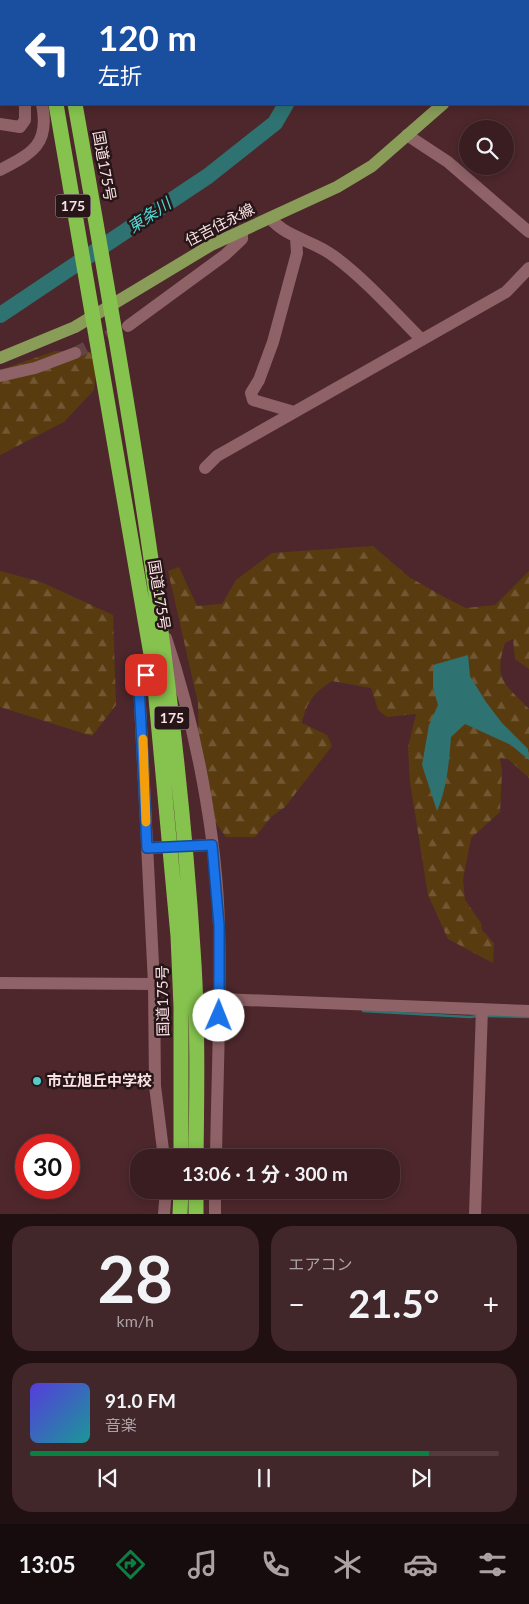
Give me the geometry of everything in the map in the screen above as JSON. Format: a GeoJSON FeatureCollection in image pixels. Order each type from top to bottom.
{"type":"FeatureCollection","features":[{"type":"Feature","properties":{"kind":"highway","name":"国道175号"},"geometry":{"type":"LineString","coordinates":[[56,105],[153,666],[178,936],[181,1007],[181,1149]]}},
{"type":"Feature","properties":{"kind":"highway","name":"国道175号"},"geometry":{"type":"LineString","coordinates":[[76,110],[111,306],[172,713],[194,951],[196,1149]]}},
{"type":"Feature","properties":{"kind":"highway"},"geometry":{"type":"LineString","coordinates":[[180,1214],[181,1199]]}},
{"type":"Feature","properties":{"kind":"highway"},"geometry":{"type":"LineString","coordinates":[[196,1199],[196,1214]]}},
{"type":"Feature","properties":{"kind":"main road","name":"住吉住永線"},"geometry":{"type":"LineString","coordinates":[[0,358],[75,327],[211,245],[337,187],[372,166],[442,105]]}},
{"type":"Feature","properties":{"kind":"street"},"geometry":{"type":"LineString","coordinates":[[0,124],[20,127],[25,120],[25,105]]}},
{"type":"Feature","properties":{"kind":"street"},"geometry":{"type":"LineString","coordinates":[[0,170],[22,158],[36,146],[45,129],[42,105]]}},
{"type":"Feature","properties":{"kind":"street"},"geometry":{"type":"LineString","coordinates":[[407,136],[448,162],[529,232]]}},
{"type":"Feature","properties":{"kind":"street"},"geometry":{"type":"LineString","coordinates":[[270,218],[278,227],[296,238],[315,244],[347,266],[422,340]]}},
{"type":"Feature","properties":{"kind":"street"},"geometry":{"type":"LineString","coordinates":[[128,326],[225,255],[242,239],[242,231]]}},
{"type":"Feature","properties":{"kind":"street"},"geometry":{"type":"LineString","coordinates":[[294,412],[253,400],[251,393],[273,342],[297,253],[296,238]]}},
{"type":"Feature","properties":{"kind":"street"},"geometry":{"type":"LineString","coordinates":[[205,468],[217,456],[506,292],[529,268]]}},
{"type":"Feature","properties":{"kind":"street"},"geometry":{"type":"LineString","coordinates":[[0,376],[35,368],[75,353]]}},
{"type":"Feature","properties":{"kind":"street"},"geometry":{"type":"LineString","coordinates":[[156,609],[184,690],[219,925],[220,999],[216,1149]]}},
{"type":"Feature","properties":{"kind":"street"},"geometry":{"type":"LineString","coordinates":[[153,666],[139,684],[151,849],[155,1086],[163,1149]]}},
{"type":"Feature","properties":{"kind":"street"},"geometry":{"type":"LineString","coordinates":[[151,849],[208,846]]}},
{"type":"Feature","properties":{"kind":"street"},"geometry":{"type":"LineString","coordinates":[[0,983],[154,984]]}},
{"type":"Feature","properties":{"kind":"street"},"geometry":{"type":"LineString","coordinates":[[220,999],[529,1011]]}},
{"type":"Feature","properties":{"kind":"street"},"geometry":{"type":"LineString","coordinates":[[475,1214],[482,1009]]}},
{"type":"Feature","properties":{"kind":"street"},"geometry":{"type":"LineString","coordinates":[[164,1214],[165,1199]]}},
{"type":"Feature","properties":{"kind":"street"},"geometry":{"type":"LineString","coordinates":[[214,1214],[215,1199]]}},
{"type":"Feature","properties":{"kind":"green space"},"geometry":{"type":"Polygon","coordinates":[[[55,351],[98,352],[94,390],[64,422],[0,455],[0,370],[55,351]]]}},
{"type":"Feature","properties":{"kind":"green space"},"geometry":{"type":"Polygon","coordinates":[[[373,546],[409,577],[466,608],[495,605],[529,571],[529,669],[515,659],[513,639],[505,643],[500,665],[503,680],[529,709],[529,778],[508,759],[500,758],[502,772],[500,812],[471,838],[463,880],[465,900],[481,923],[482,930],[494,943],[493,963],[448,939],[428,895],[410,782],[408,747],[416,714],[387,717],[378,710],[371,688],[332,681],[320,689],[312,699],[302,723],[327,735],[332,746],[285,807],[271,817],[255,837],[226,837],[212,818],[199,757],[198,703],[168,571],[179,567],[197,606],[222,604],[236,580],[272,553],[373,546]]]}},
{"type":"Feature","properties":{"kind":"green space"},"geometry":{"type":"Polygon","coordinates":[[[0,571],[41,582],[113,615],[116,705],[92,736],[0,707],[0,571]]]}},
{"type":"Feature","properties":{"kind":"water"},"geometry":{"type":"Polygon","coordinates":[[[468,655],[470,676],[502,723],[528,749],[529,760],[511,745],[465,724],[451,737],[445,784],[437,811],[422,765],[429,725],[438,705],[433,688],[433,665],[468,655]]]}},
{"type":"Feature","properties":{"kind":"waterway","name":"東条川"},"geometry":{"type":"LineString","coordinates":[[0,315],[208,176],[275,123],[285,105]]}},
{"type":"Feature","properties":{"kind":"waterway"},"geometry":{"type":"LineString","coordinates":[[363,1011],[478,1016]]}},
{"type":"Feature","properties":{"kind":"waterway"},"geometry":{"type":"LineString","coordinates":[[486,1016],[529,1017]]}},
{"type":"Feature","properties":{"kind":"tunnel"},"geometry":{"type":"LineString","coordinates":[[75,353],[122,329]]}},
{"type":"Feature","properties":{"kind":"slow traffic"},"geometry":{"type":"LineString","coordinates":[[143,739],[146,822]]}},
{"type":"Feature","properties":{"kind":"place","name":"市立旭丘中学校"},"geometry":{"type":"Point","coordinates":[37,1081]}},
{"type":"Feature","properties":{"kind":"route"},"geometry":{"type":"LineString","coordinates":[[146,675],[139,684],[144,751],[147,848],[212,845],[219,925],[219,1016]]}}]}
